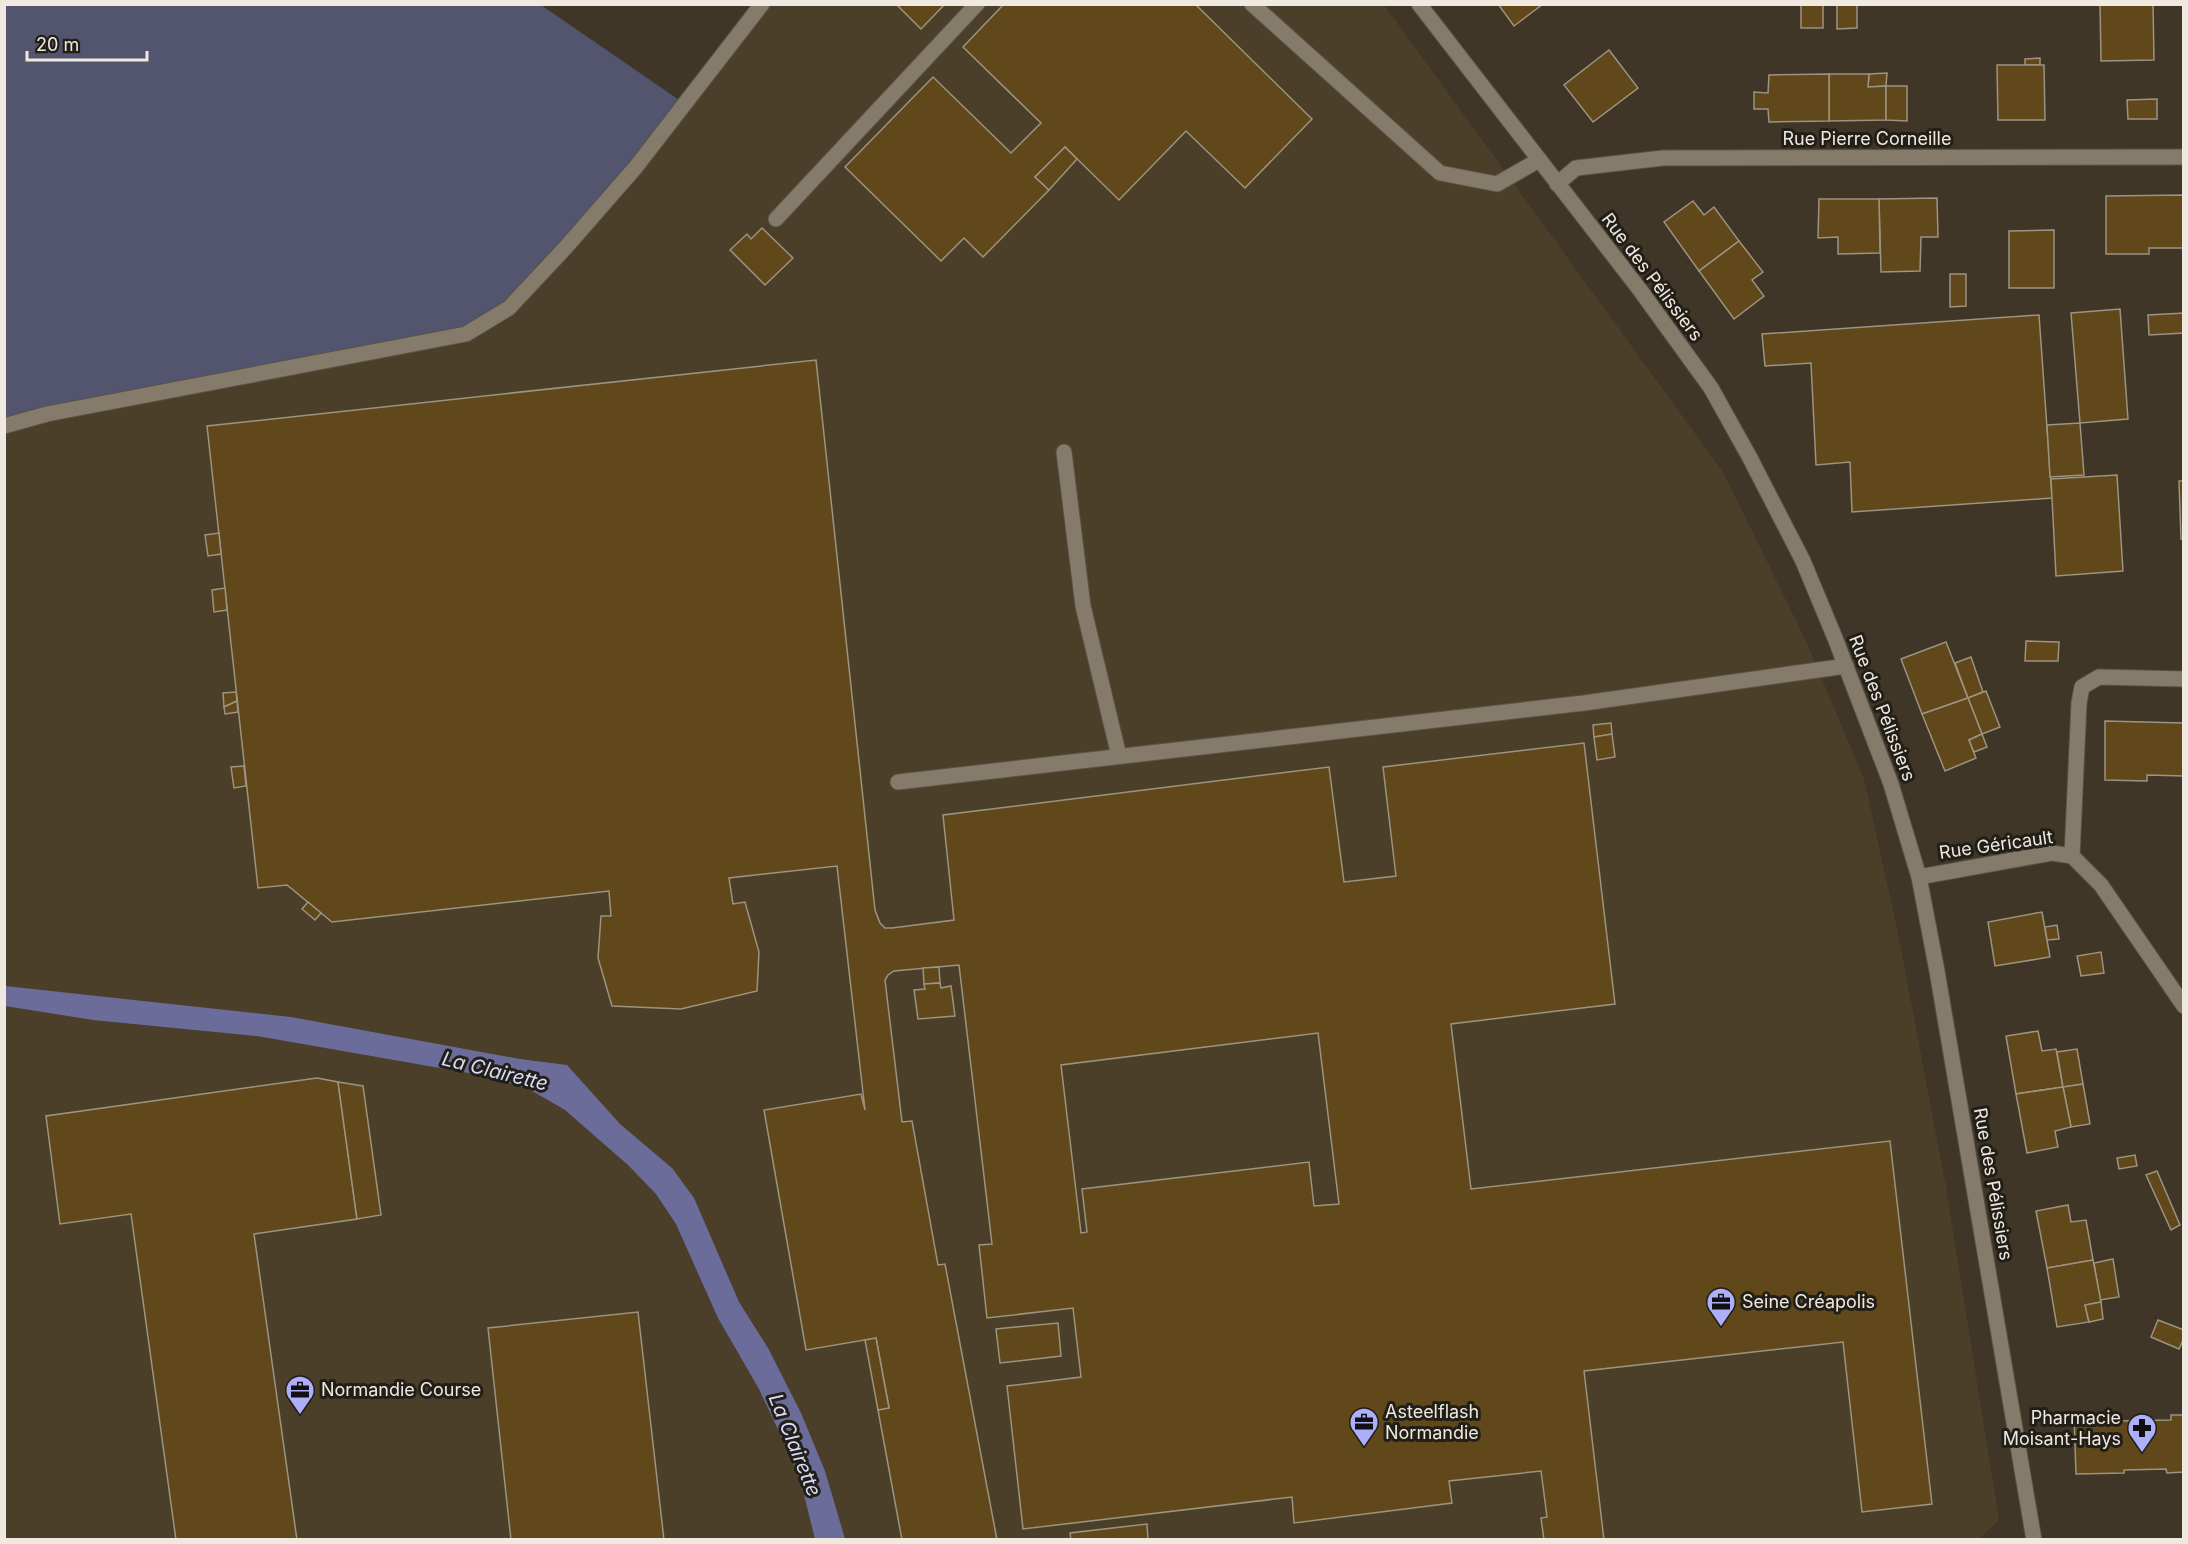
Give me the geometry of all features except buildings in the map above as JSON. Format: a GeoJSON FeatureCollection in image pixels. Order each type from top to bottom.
{"type":"FeatureCollection","features":[{"type":"Feature","properties":{"kind":"street"},"geometry":{"type":"LineString","coordinates":[[4,426],[47,414],[466,334],[508,308],[566,248],[635,168],[762,4]]}},
{"type":"Feature","properties":{"kind":"street"},"geometry":{"type":"LineString","coordinates":[[776,219],[977,4]]}},
{"type":"Feature","properties":{"kind":"street"},"geometry":{"type":"LineString","coordinates":[[1252,4],[1440,173],[1497,184],[1539,160]]}},
{"type":"Feature","properties":{"kind":"street","name":"Rue des Pélissiers"},"geometry":{"type":"LineString","coordinates":[[1419,4],[1672,333],[1711,388],[1803,561],[1846,666],[1891,784],[1918,877],[1937,971],[2034,1539]]}},
{"type":"Feature","properties":{"kind":"street","name":"Rue Pierre Corneille"},"geometry":{"type":"LineString","coordinates":[[1557,184],[1576,168],[1663,158],[2184,158]]}},
{"type":"Feature","properties":{"kind":"street"},"geometry":{"type":"LineString","coordinates":[[1064,452],[1083,606],[1119,756]]}},
{"type":"Feature","properties":{"kind":"street"},"geometry":{"type":"LineString","coordinates":[[898,782],[1584,703],[1846,666]]}},
{"type":"Feature","properties":{"kind":"street"},"geometry":{"type":"LineString","coordinates":[[2072,856],[2079,703],[2082,687],[2099,677],[2184,679]]}},
{"type":"Feature","properties":{"kind":"street","name":"Rue Géricault"},"geometry":{"type":"LineString","coordinates":[[1918,877],[2052,853],[2072,856],[2101,885],[2184,1006]]}},
{"type":"Feature","properties":{"kind":"shaded area"},"geometry":{"type":"Polygon","coordinates":[[[5,5],[541,5],[685,104],[509,308],[466,334],[5,426],[5,5]]]}},
{"type":"Feature","properties":{"kind":"shaded area"},"geometry":{"type":"Polygon","coordinates":[[[762,5],[1384,5],[1723,472],[1806,641],[1864,779],[1898,933],[1946,1187],[1999,1520],[1978,1540],[5,1540],[5,426],[509,308],[762,5]]]}},
{"type":"Feature","properties":{"kind":"water","name":"La Clairette"},"geometry":{"type":"Polygon","coordinates":[[[5,986],[291,1017],[520,1059],[567,1065],[620,1124],[672,1168],[694,1198],[739,1302],[768,1348],[801,1413],[825,1471],[845,1539],[815,1539],[802,1487],[790,1455],[759,1389],[718,1318],[676,1224],[656,1194],[628,1165],[565,1110],[527,1088],[474,1074],[257,1036],[93,1020],[5,1006],[5,986]]]}},
{"type":"Feature","properties":{"kind":"place","name":"Seine Créapolis"},"geometry":{"type":"Point","coordinates":[1721,1328]}},
{"type":"Feature","properties":{"kind":"place","name":"Normandie Course"},"geometry":{"type":"Point","coordinates":[300,1416]}},
{"type":"Feature","properties":{"kind":"place","name":"Asteelflash Normandie"},"geometry":{"type":"Point","coordinates":[1364,1448]}},
{"type":"Feature","properties":{"kind":"place","name":"Pharmacie Moisant-Hays"},"geometry":{"type":"Point","coordinates":[2142,1454]}}]}
